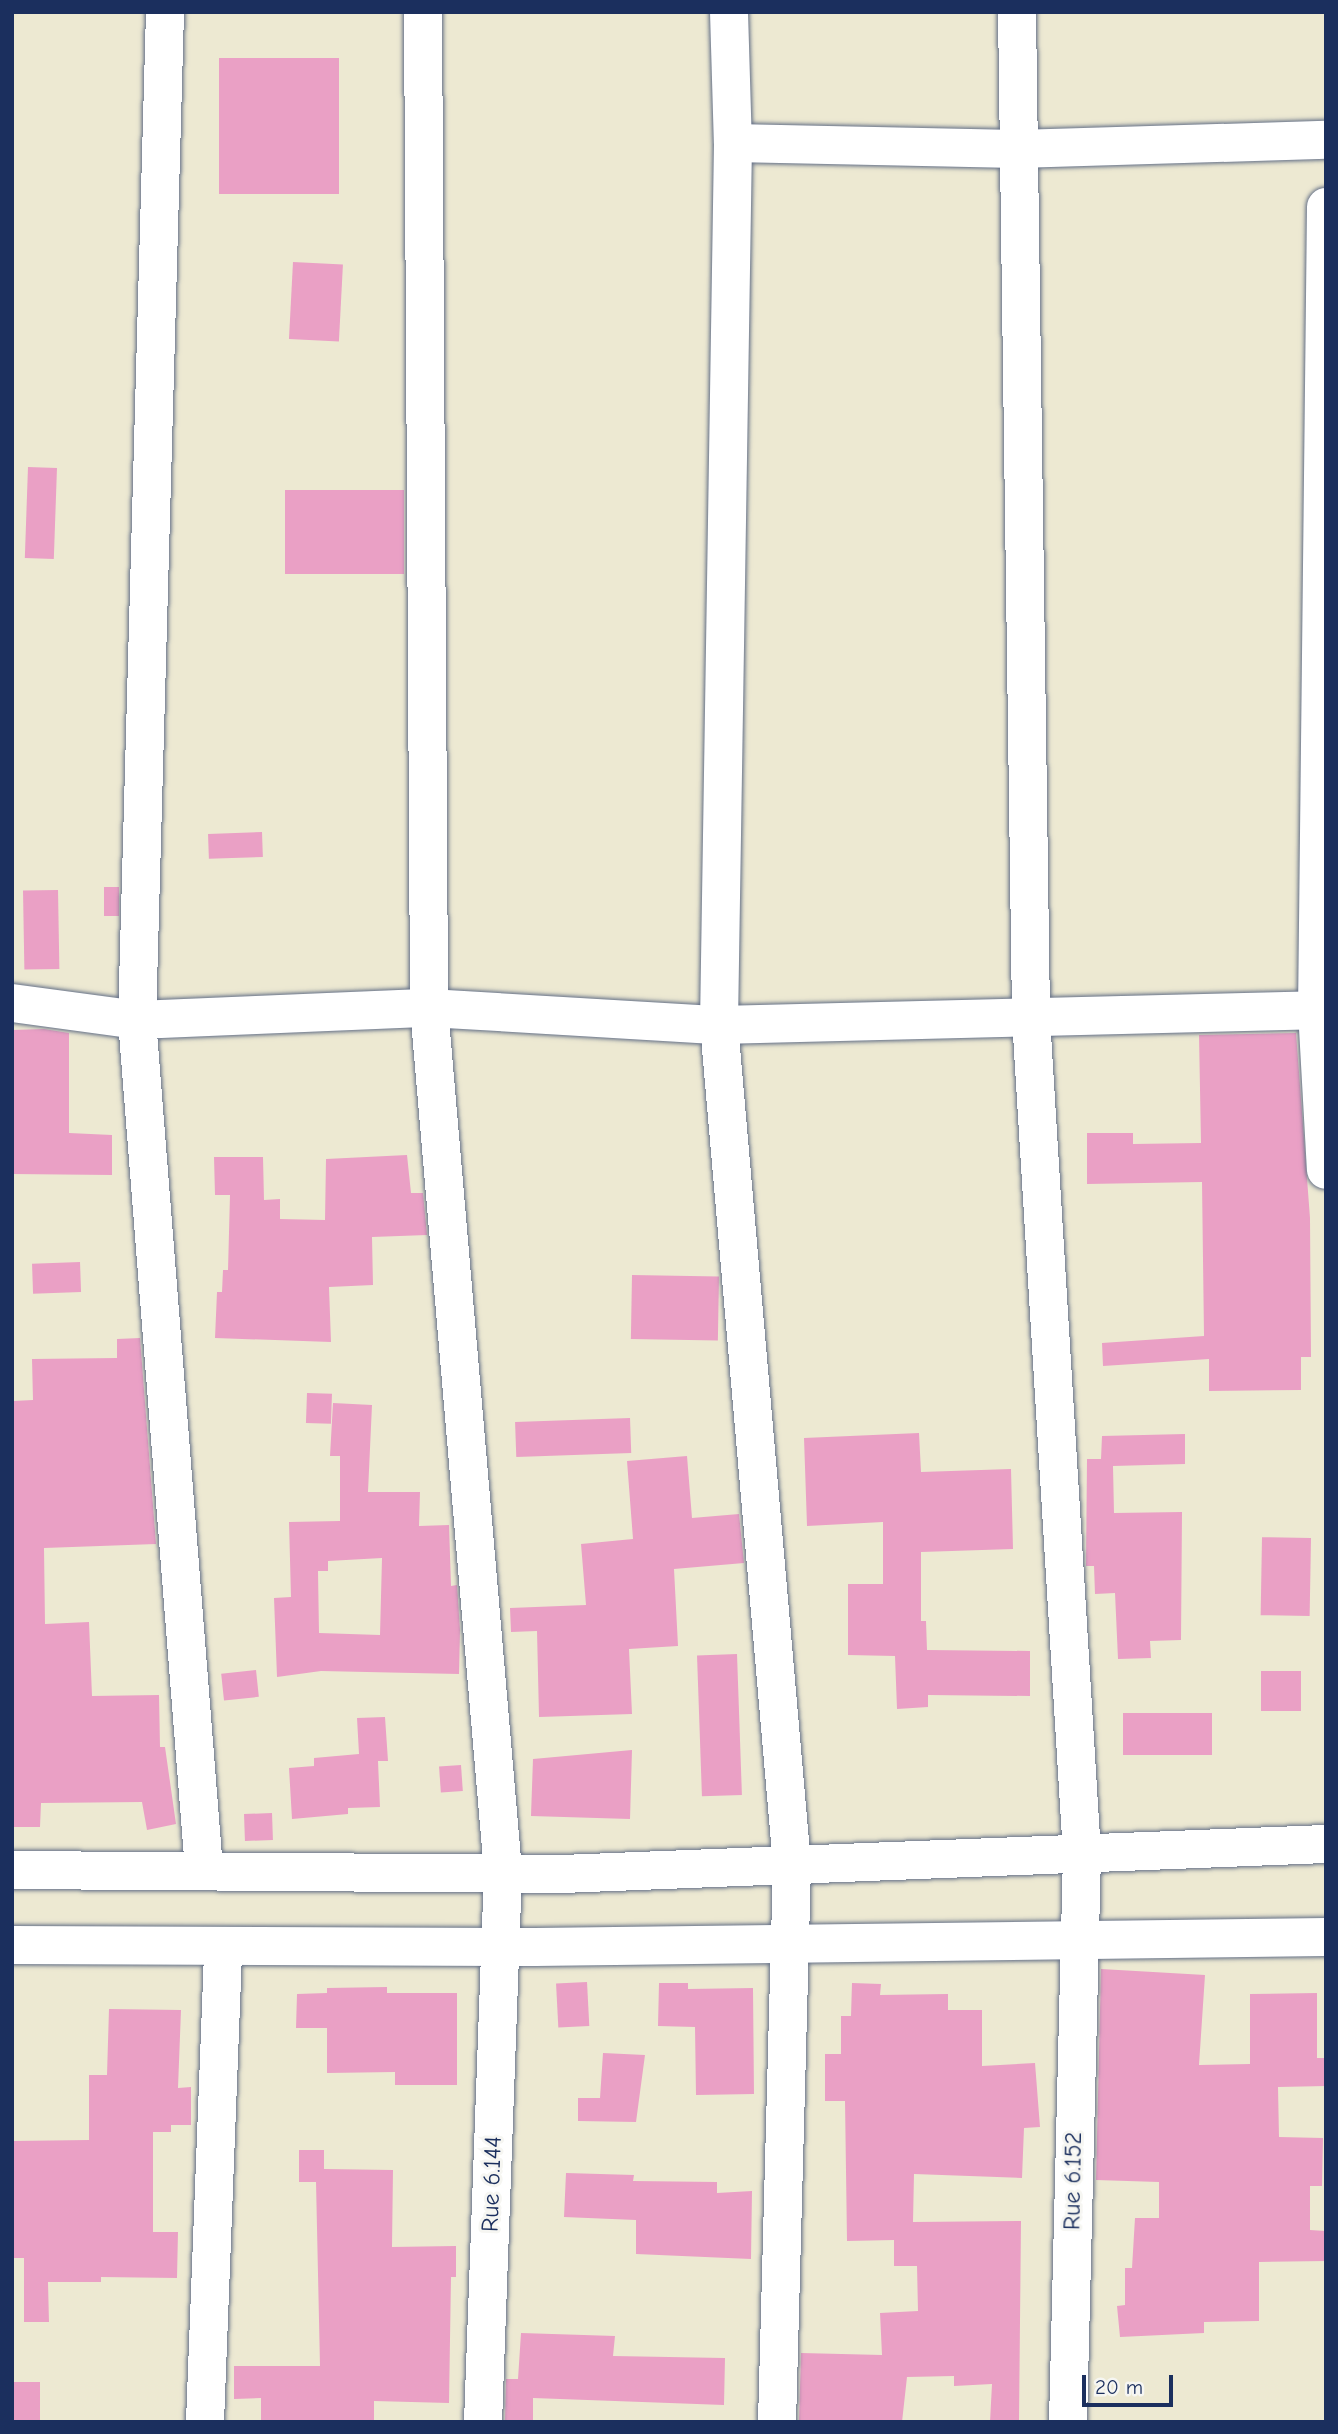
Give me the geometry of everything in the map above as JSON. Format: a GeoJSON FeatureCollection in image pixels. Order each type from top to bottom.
{"type":"FeatureCollection","features":[{"type":"Feature","properties":{"kind":"street"},"geometry":{"type":"LineString","coordinates":[[165,12],[136,1020],[204,1869]]}},
{"type":"Feature","properties":{"kind":"street","name":"Rue 6.144"},"geometry":{"type":"LineString","coordinates":[[423,12],[429,1008],[503,1872],[483,2422]]}},
{"type":"Feature","properties":{"kind":"street"},"geometry":{"type":"LineString","coordinates":[[729,12],[733,143],[719,1025],[792,1865],[777,2422]]}},
{"type":"Feature","properties":{"kind":"street","name":"Rue 6.152"},"geometry":{"type":"LineString","coordinates":[[1017,12],[1031,1018],[1082,1854],[1068,2422]]}},
{"type":"Feature","properties":{"kind":"street"},"geometry":{"type":"LineString","coordinates":[[733,143],[1017,149],[1326,140]]}},
{"type":"Feature","properties":{"kind":"street"},"geometry":{"type":"LineString","coordinates":[[1326,207],[1322,1010],[1326,1170]]}},
{"type":"Feature","properties":{"kind":"street"},"geometry":{"type":"LineString","coordinates":[[12,1003],[136,1020],[429,1008],[719,1025],[1322,1010]]}},
{"type":"Feature","properties":{"kind":"street"},"geometry":{"type":"LineString","coordinates":[[12,1870],[503,1872],[792,1865],[1326,1844]]}},
{"type":"Feature","properties":{"kind":"street"},"geometry":{"type":"LineString","coordinates":[[12,1945],[500,1947],[1326,1937]]}},
{"type":"Feature","properties":{"kind":"street"},"geometry":{"type":"LineString","coordinates":[[205,2422],[223,1946]]}},
{"type":"Feature","properties":{"kind":"building"},"geometry":{"type":"Polygon","coordinates":[[[219,58],[339,58],[339,194],[219,194],[219,58]]]}},
{"type":"Feature","properties":{"kind":"building"},"geometry":{"type":"Polygon","coordinates":[[[293,262],[343,265],[339,342],[289,339],[293,262]]]}},
{"type":"Feature","properties":{"kind":"building"},"geometry":{"type":"Polygon","coordinates":[[[28,467],[57,468],[54,559],[25,558],[28,467]]]}},
{"type":"Feature","properties":{"kind":"building"},"geometry":{"type":"Polygon","coordinates":[[[285,490],[404,490],[404,574],[285,574],[285,490]]]}},
{"type":"Feature","properties":{"kind":"building"},"geometry":{"type":"Polygon","coordinates":[[[262,832],[263,857],[209,859],[208,834],[262,832]]]}},
{"type":"Feature","properties":{"kind":"building"},"geometry":{"type":"Polygon","coordinates":[[[104,887],[119,887],[119,916],[104,916],[104,887]]]}},
{"type":"Feature","properties":{"kind":"building"},"geometry":{"type":"Polygon","coordinates":[[[58,890],[59,969],[24,970],[23,891],[58,890]]]}},
{"type":"Feature","properties":{"kind":"building"},"geometry":{"type":"Polygon","coordinates":[[[44,1029],[69,1033],[69,1133],[112,1135],[112,1175],[12,1174],[12,1030],[44,1029]]]}},
{"type":"Feature","properties":{"kind":"building"},"geometry":{"type":"Polygon","coordinates":[[[1296,1033],[1310,1218],[1311,1357],[1301,1357],[1301,1390],[1209,1391],[1209,1359],[1103,1366],[1102,1343],[1204,1336],[1202,1182],[1087,1184],[1087,1133],[1133,1133],[1133,1144],[1201,1143],[1199,1035],[1296,1033]]]}},
{"type":"Feature","properties":{"kind":"building"},"geometry":{"type":"Polygon","coordinates":[[[407,1155],[411,1193],[423,1193],[427,1235],[372,1237],[373,1285],[329,1287],[331,1342],[215,1338],[217,1292],[222,1292],[223,1270],[228,1270],[230,1195],[215,1195],[214,1157],[263,1157],[264,1200],[280,1199],[280,1219],[325,1220],[326,1159],[407,1155]]]}},
{"type":"Feature","properties":{"kind":"building"},"geometry":{"type":"Polygon","coordinates":[[[80,1262],[81,1292],[33,1294],[32,1264],[80,1262]]]}},
{"type":"Feature","properties":{"kind":"building"},"geometry":{"type":"Polygon","coordinates":[[[632,1275],[719,1277],[718,1341],[631,1339],[632,1275]]]}},
{"type":"Feature","properties":{"kind":"building"},"geometry":{"type":"Polygon","coordinates":[[[140,1338],[156,1544],[44,1548],[45,1624],[89,1622],[92,1696],[159,1695],[160,1747],[165,1747],[176,1824],[147,1830],[142,1802],[41,1803],[40,1827],[12,1827],[13,1401],[33,1400],[32,1359],[117,1358],[117,1339],[140,1338]]]}},
{"type":"Feature","properties":{"kind":"building"},"geometry":{"type":"Polygon","coordinates":[[[307,1393],[332,1394],[331,1424],[306,1423],[307,1393]]]}},
{"type":"Feature","properties":{"kind":"building"},"geometry":{"type":"Polygon","coordinates":[[[333,1403],[372,1405],[368,1492],[420,1492],[419,1526],[449,1525],[451,1586],[457,1585],[459,1674],[321,1671],[277,1677],[274,1598],[291,1597],[289,1522],[340,1521],[340,1456],[330,1456],[333,1403]],[[382,1558],[328,1561],[328,1571],[318,1571],[319,1633],[380,1635],[382,1558]]]}},
{"type":"Feature","properties":{"kind":"building"},"geometry":{"type":"Polygon","coordinates":[[[630,1418],[631,1453],[516,1457],[515,1422],[630,1418]]]}},
{"type":"Feature","properties":{"kind":"building"},"geometry":{"type":"Polygon","coordinates":[[[919,1433],[921,1472],[1011,1469],[1013,1549],[921,1552],[921,1621],[926,1621],[927,1650],[1030,1651],[1030,1696],[928,1695],[928,1707],[897,1709],[895,1656],[848,1655],[848,1584],[883,1584],[883,1522],[807,1526],[804,1438],[919,1433]]]}},
{"type":"Feature","properties":{"kind":"building"},"geometry":{"type":"Polygon","coordinates":[[[1185,1434],[1185,1464],[1113,1466],[1114,1513],[1182,1512],[1181,1640],[1150,1641],[1151,1658],[1118,1659],[1115,1593],[1095,1594],[1094,1566],[1086,1566],[1087,1459],[1101,1459],[1102,1436],[1185,1434]]]}},
{"type":"Feature","properties":{"kind":"building"},"geometry":{"type":"Polygon","coordinates":[[[687,1456],[692,1518],[739,1514],[744,1563],[674,1569],[678,1646],[629,1649],[632,1714],[539,1717],[537,1631],[511,1632],[510,1608],[586,1605],[581,1544],[633,1539],[627,1461],[687,1456]]]}},
{"type":"Feature","properties":{"kind":"building"},"geometry":{"type":"Polygon","coordinates":[[[1262,1537],[1311,1538],[1310,1616],[1261,1615],[1262,1537]]]}},
{"type":"Feature","properties":{"kind":"building"},"geometry":{"type":"Polygon","coordinates":[[[737,1654],[742,1795],[702,1796],[697,1655],[737,1654]]]}},
{"type":"Feature","properties":{"kind":"building"},"geometry":{"type":"Polygon","coordinates":[[[256,1670],[259,1697],[224,1701],[221,1674],[256,1670]]]}},
{"type":"Feature","properties":{"kind":"building"},"geometry":{"type":"Polygon","coordinates":[[[1261,1671],[1301,1671],[1301,1711],[1261,1711],[1261,1671]]]}},
{"type":"Feature","properties":{"kind":"building"},"geometry":{"type":"Polygon","coordinates":[[[1123,1713],[1212,1713],[1212,1755],[1123,1755],[1123,1713]]]}},
{"type":"Feature","properties":{"kind":"building"},"geometry":{"type":"Polygon","coordinates":[[[385,1717],[388,1761],[378,1761],[380,1807],[348,1808],[348,1814],[292,1819],[289,1768],[314,1766],[314,1758],[359,1754],[357,1718],[385,1717]]]}},
{"type":"Feature","properties":{"kind":"building"},"geometry":{"type":"Polygon","coordinates":[[[632,1750],[630,1819],[531,1816],[533,1759],[632,1750]]]}},
{"type":"Feature","properties":{"kind":"building"},"geometry":{"type":"Polygon","coordinates":[[[461,1765],[463,1791],[441,1792],[439,1767],[461,1765]]]}},
{"type":"Feature","properties":{"kind":"building"},"geometry":{"type":"Polygon","coordinates":[[[272,1813],[273,1840],[245,1841],[244,1814],[272,1813]]]}},
{"type":"Feature","properties":{"kind":"building"},"geometry":{"type":"Polygon","coordinates":[[[1101,1969],[1205,1975],[1199,2065],[1250,2064],[1250,1994],[1317,1993],[1317,2058],[1326,2058],[1326,2086],[1278,2087],[1279,2137],[1323,2138],[1322,2186],[1310,2186],[1310,2230],[1326,2231],[1326,2261],[1259,2262],[1259,2321],[1204,2322],[1204,2333],[1120,2337],[1117,2306],[1125,2305],[1125,2268],[1132,2268],[1135,2218],[1159,2218],[1159,2182],[1096,2180],[1101,1969]]]}},
{"type":"Feature","properties":{"kind":"building"},"geometry":{"type":"Polygon","coordinates":[[[587,1982],[589,2026],[558,2028],[556,1984],[587,1982]]]}},
{"type":"Feature","properties":{"kind":"building"},"geometry":{"type":"Polygon","coordinates":[[[659,1983],[688,1983],[688,1989],[753,1988],[754,2094],[696,2095],[695,2027],[658,2026],[659,1983]]]}},
{"type":"Feature","properties":{"kind":"building"},"geometry":{"type":"Polygon","coordinates":[[[852,1983],[881,1984],[880,1995],[948,1994],[948,2010],[982,2010],[982,2066],[1035,2063],[1040,2127],[1024,2128],[1022,2178],[914,2174],[913,2222],[1021,2221],[1019,2422],[990,2422],[992,2384],[954,2386],[954,2376],[907,2377],[902,2422],[799,2422],[801,2353],[882,2355],[880,2313],[918,2311],[917,2266],[894,2266],[894,2240],[847,2241],[845,2101],[825,2101],[825,2054],[841,2054],[841,2016],[851,2016],[852,1983]]]}},
{"type":"Feature","properties":{"kind":"building"},"geometry":{"type":"Polygon","coordinates":[[[387,1987],[387,1993],[457,1993],[457,2085],[395,2085],[395,2072],[327,2073],[327,2028],[296,2028],[297,1994],[327,1993],[327,1988],[387,1987]]]}},
{"type":"Feature","properties":{"kind":"building"},"geometry":{"type":"Polygon","coordinates":[[[109,2009],[181,2010],[178,2088],[191,2087],[191,2125],[171,2125],[171,2132],[153,2132],[153,2232],[178,2232],[177,2278],[101,2277],[101,2282],[48,2282],[49,2322],[24,2322],[24,2258],[12,2258],[12,2141],[89,2140],[89,2075],[107,2075],[109,2009]]]}},
{"type":"Feature","properties":{"kind":"building"},"geometry":{"type":"Polygon","coordinates":[[[603,2053],[645,2055],[636,2122],[578,2121],[578,2098],[600,2098],[603,2053]]]}},
{"type":"Feature","properties":{"kind":"building"},"geometry":{"type":"Polygon","coordinates":[[[299,2150],[324,2150],[324,2169],[393,2170],[392,2247],[456,2246],[456,2277],[451,2277],[449,2403],[374,2401],[374,2422],[261,2422],[261,2398],[234,2399],[234,2366],[320,2366],[316,2182],[299,2182],[299,2150]]]}},
{"type":"Feature","properties":{"kind":"building"},"geometry":{"type":"Polygon","coordinates":[[[566,2173],[634,2175],[633,2181],[717,2182],[717,2193],[752,2191],[751,2259],[636,2254],[636,2220],[564,2217],[566,2173]]]}},
{"type":"Feature","properties":{"kind":"building"},"geometry":{"type":"Polygon","coordinates":[[[521,2333],[615,2336],[613,2356],[725,2358],[724,2405],[533,2398],[533,2422],[505,2422],[506,2379],[518,2379],[521,2333]]]}},
{"type":"Feature","properties":{"kind":"building"},"geometry":{"type":"Polygon","coordinates":[[[12,2382],[40,2382],[40,2422],[12,2422],[12,2382]]]}}]}
